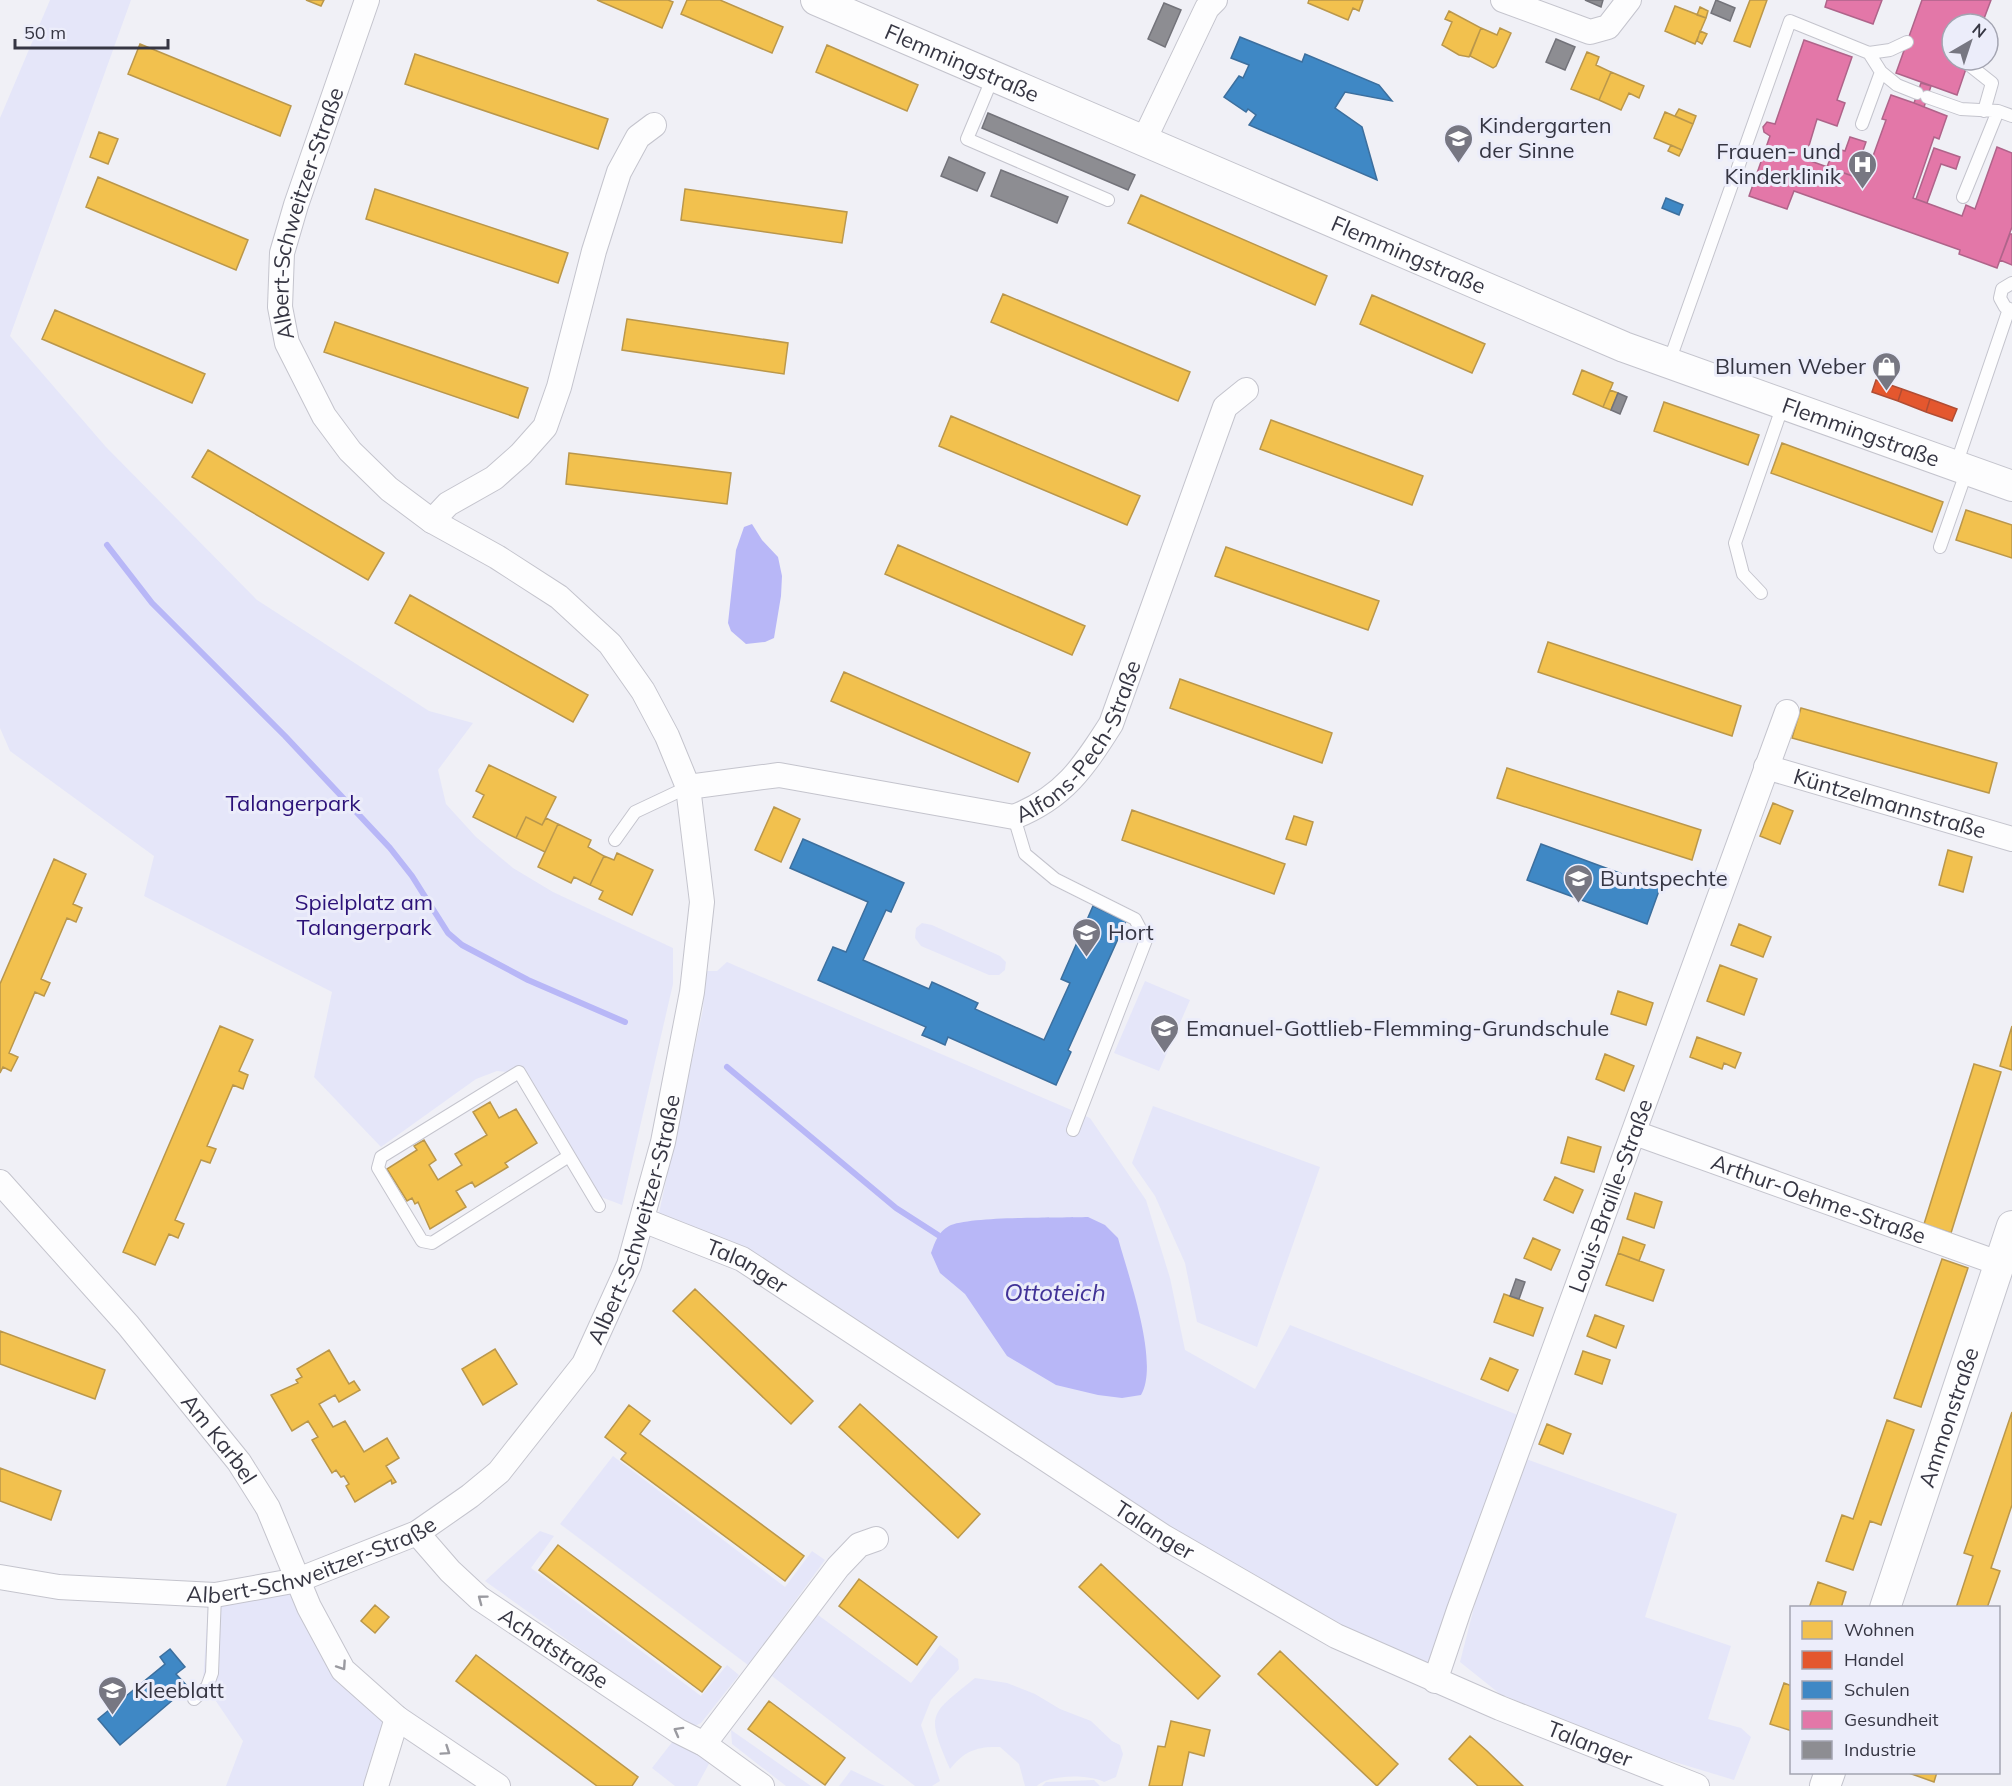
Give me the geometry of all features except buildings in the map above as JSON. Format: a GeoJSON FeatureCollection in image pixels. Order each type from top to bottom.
{"type":"FeatureCollection","features":[{"type":"Feature","properties":{"kind":"street","name":"Albert-Schweitzer-Straße"},"geometry":{"type":"LineString","coordinates":[[0,1577],[59,1587],[215,1595],[298,1580],[417,1533],[470,1496],[499,1472],[582,1366],[629,1265],[663,1142],[692,992],[702,902],[688,787],[667,736],[643,692],[609,644],[559,597],[497,557],[432,521],[389,489],[350,451],[324,416],[286,343],[280,307],[282,253],[296,205],[367,0]]}},
{"type":"Feature","properties":{"kind":"street","name":"Flemmingstraße"},"geometry":{"type":"LineString","coordinates":[[816,0],[1668,363],[2012,486]]}},
{"type":"Feature","properties":{"kind":"street"},"geometry":{"type":"LineString","coordinates":[[1144,140],[1207,8],[1215,0]]}},
{"type":"Feature","properties":{"kind":"street"},"geometry":{"type":"LineString","coordinates":[[1503,0],[1590,32],[1608,27],[1629,0]]}},
{"type":"Feature","properties":{"kind":"street"},"geometry":{"type":"LineString","coordinates":[[432,521],[448,504],[494,478],[521,454],[545,427],[559,387],[594,251],[619,172],[638,137],[654,125]]}},
{"type":"Feature","properties":{"kind":"street","name":"Alfons-Pech-Straße"},"geometry":{"type":"LineString","coordinates":[[688,787],[779,775],[1014,817],[1036,808],[1069,784],[1083,769],[1111,724],[1225,407],[1246,390]]}},
{"type":"Feature","properties":{"kind":"street","name":"Louis-Braille-Straße"},"geometry":{"type":"LineString","coordinates":[[1435,1681],[1787,712]]}},
{"type":"Feature","properties":{"kind":"street","name":"Küntzelmannstraße"},"geometry":{"type":"LineString","coordinates":[[1766,767],[2012,839]]}},
{"type":"Feature","properties":{"kind":"street","name":"Arthur-Oehme-Straße"},"geometry":{"type":"LineString","coordinates":[[1635,1133],[2006,1276]]}},
{"type":"Feature","properties":{"kind":"street","name":"Am Karbel"},"geometry":{"type":"LineString","coordinates":[[0,1182],[128,1326],[239,1462],[268,1508],[298,1580],[343,1670],[397,1718],[498,1786]]}},
{"type":"Feature","properties":{"kind":"street","name":"Talanger"},"geometry":{"type":"LineString","coordinates":[[643,1220],[742,1259],[1199,1559],[1336,1636],[1435,1681],[1654,1771],[1697,1786]]}},
{"type":"Feature","properties":{"kind":"street","name":"Ammonstraße"},"geometry":{"type":"LineString","coordinates":[[1906,1606],[2006,1276],[2012,1226]]}},
{"type":"Feature","properties":{"kind":"street","name":"Ammonstraße"},"geometry":{"type":"LineString","coordinates":[[1886,1606],[2006,1276]]}},
{"type":"Feature","properties":{"kind":"street","name":"Achatstraße"},"geometry":{"type":"LineString","coordinates":[[417,1533],[450,1571],[479,1598],[678,1731],[704,1744],[762,1786]]}},
{"type":"Feature","properties":{"kind":"street"},"geometry":{"type":"LineString","coordinates":[[704,1744],[838,1567],[859,1545],[876,1539]]}},
{"type":"Feature","properties":{"kind":"street"},"geometry":{"type":"LineString","coordinates":[[376,1786],[397,1718]]}},
{"type":"Feature","properties":{"kind":"lane"},"geometry":{"type":"LineString","coordinates":[[1668,363],[1791,21],[1869,53],[1890,50],[1907,42]]}},
{"type":"Feature","properties":{"kind":"lane"},"geometry":{"type":"LineString","coordinates":[[1869,53],[1881,72],[1897,85],[1961,109],[1998,111],[2012,116]]}},
{"type":"Feature","properties":{"kind":"lane"},"geometry":{"type":"LineString","coordinates":[[1862,124],[1881,72]]}},
{"type":"Feature","properties":{"kind":"lane"},"geometry":{"type":"LineString","coordinates":[[1978,72],[1992,83],[1984,111]]}},
{"type":"Feature","properties":{"kind":"lane"},"geometry":{"type":"LineString","coordinates":[[993,76],[967,139],[1107,200]]}},
{"type":"Feature","properties":{"kind":"lane"},"geometry":{"type":"LineString","coordinates":[[1963,197],[1998,111]]}},
{"type":"Feature","properties":{"kind":"lane"},"geometry":{"type":"LineString","coordinates":[[1940,547],[1961,468],[2010,310],[2002,303],[2001,293],[2006,285],[2012,283]]}},
{"type":"Feature","properties":{"kind":"lane"},"geometry":{"type":"LineString","coordinates":[[1761,592],[1743,574],[1735,543],[1783,405]]}},
{"type":"Feature","properties":{"kind":"lane"},"geometry":{"type":"LineString","coordinates":[[615,840],[635,812],[688,787]]}},
{"type":"Feature","properties":{"kind":"lane"},"geometry":{"type":"LineString","coordinates":[[1014,817],[1025,854],[1055,879],[1135,919],[1146,940],[1073,1130]]}},
{"type":"Feature","properties":{"kind":"lane"},"geometry":{"type":"LineString","coordinates":[[569,1156],[432,1243],[422,1241],[378,1168],[381,1157],[519,1072],[599,1206]]}},
{"type":"Feature","properties":{"kind":"lane"},"geometry":{"type":"LineString","coordinates":[[194,1699],[207,1687],[212,1673],[215,1595]]}},
{"type":"Feature","properties":{"kind":"green space","name":"Talangerpark"},"geometry":{"type":"Polygon","coordinates":[[[50,0],[131,0],[10,336],[106,447],[257,600],[429,711],[473,723],[438,770],[446,804],[476,837],[513,868],[553,892],[673,948],[673,984],[622,1205],[601,1197],[528,1074],[497,1071],[476,1079],[381,1147],[314,1077],[332,992],[144,896],[154,856],[10,751],[0,728],[0,118],[50,0]]]}},
{"type":"Feature","properties":{"kind":"green space"},"geometry":{"type":"Polygon","coordinates":[[[922,923],[932,925],[1000,956],[1006,962],[1005,970],[999,975],[989,975],[921,946],[915,938],[916,928],[922,923]]]}},
{"type":"Feature","properties":{"kind":"green space"},"geometry":{"type":"Polygon","coordinates":[[[727,962],[1090,1118],[1146,1200],[1170,1278],[1185,1350],[1255,1389],[1290,1325],[1518,1415],[1433,1677],[1337,1632],[666,1224],[659,1213],[703,1009],[705,971],[717,971],[727,962]]]}},
{"type":"Feature","properties":{"kind":"green space"},"geometry":{"type":"Polygon","coordinates":[[[1145,981],[1190,1000],[1159,1071],[1114,1053],[1145,981]]]}},
{"type":"Feature","properties":{"kind":"green space"},"geometry":{"type":"Polygon","coordinates":[[[1153,1106],[1320,1167],[1257,1347],[1197,1322],[1185,1263],[1155,1196],[1132,1163],[1153,1106]]]}},
{"type":"Feature","properties":{"kind":"green space"},"geometry":{"type":"Polygon","coordinates":[[[613,1456],[785,1587],[812,1551],[825,1560],[748,1665],[560,1524],[613,1456]]]}},
{"type":"Feature","properties":{"kind":"green space"},"geometry":{"type":"Polygon","coordinates":[[[1523,1458],[1677,1514],[1645,1617],[1731,1646],[1708,1719],[1741,1728],[1751,1737],[1734,1780],[1645,1753],[1500,1694],[1460,1662],[1490,1545],[1523,1458]]]}},
{"type":"Feature","properties":{"kind":"green space"},"geometry":{"type":"Polygon","coordinates":[[[540,1531],[554,1536],[531,1568],[701,1696],[727,1665],[739,1675],[701,1723],[693,1727],[683,1723],[485,1581],[540,1531]]]}},
{"type":"Feature","properties":{"kind":"green space"},"geometry":{"type":"Polygon","coordinates":[[[284,1591],[296,1597],[384,1724],[363,1786],[226,1786],[243,1741],[203,1682],[208,1607],[260,1598],[284,1591]]]}},
{"type":"Feature","properties":{"kind":"green space"},"geometry":{"type":"Polygon","coordinates":[[[818,1615],[911,1683],[940,1645],[958,1659],[959,1669],[931,1700],[921,1725],[940,1781],[932,1786],[915,1786],[772,1676],[818,1615]]]}},
{"type":"Feature","properties":{"kind":"green space"},"geometry":{"type":"Polygon","coordinates":[[[975,1678],[1007,1683],[1035,1694],[1060,1709],[1091,1721],[1112,1741],[1120,1745],[1123,1754],[1116,1777],[1104,1782],[1098,1779],[1070,1776],[1051,1779],[1037,1786],[1025,1786],[1019,1764],[1000,1747],[984,1747],[972,1751],[960,1758],[950,1769],[937,1736],[936,1716],[949,1700],[975,1678]]]}},
{"type":"Feature","properties":{"kind":"green space"},"geometry":{"type":"Polygon","coordinates":[[[731,1730],[811,1786],[786,1786],[732,1744],[731,1730]]]}},
{"type":"Feature","properties":{"kind":"green space"},"geometry":{"type":"Polygon","coordinates":[[[673,1741],[711,1760],[697,1786],[675,1786],[652,1768],[673,1741]]]}},
{"type":"Feature","properties":{"kind":"green space"},"geometry":{"type":"Polygon","coordinates":[[[851,1770],[885,1786],[839,1786],[851,1770]]]}},
{"type":"Feature","properties":{"kind":"green space"},"geometry":{"type":"Polygon","coordinates":[[[1094,1780],[1100,1786],[1042,1786],[1046,1782],[1094,1780]]]}},
{"type":"Feature","properties":{"kind":"water"},"geometry":{"type":"Polygon","coordinates":[[[752,524],[762,540],[778,557],[782,576],[781,596],[774,638],[765,642],[746,644],[731,631],[728,623],[736,550],[744,527],[752,524]]]}},
{"type":"Feature","properties":{"kind":"water","name":"Ottoteich"},"geometry":{"type":"Polygon","coordinates":[[[1088,1217],[1105,1225],[1118,1238],[1135,1295],[1147,1362],[1146,1381],[1141,1395],[1122,1398],[1056,1385],[1007,1356],[965,1294],[940,1273],[931,1253],[942,1231],[960,1223],[995,1219],[1088,1217]]]}},
{"type":"Feature","properties":{"kind":"waterway"},"geometry":{"type":"LineString","coordinates":[[107,545],[152,603],[285,736],[390,848],[412,876],[448,933],[462,945],[528,980],[625,1022]]}},
{"type":"Feature","properties":{"kind":"waterway"},"geometry":{"type":"LineString","coordinates":[[727,1067],[896,1208],[938,1235]]}},
{"type":"Feature","properties":{"kind":"place","name":"Kindergarten der Sinne"},"geometry":{"type":"Point","coordinates":[1458,164]}},
{"type":"Feature","properties":{"kind":"place","name":"Frauen- und Kinderklinik"},"geometry":{"type":"Point","coordinates":[1862,190]}},
{"type":"Feature","properties":{"kind":"place","name":"Blumen Weber"},"geometry":{"type":"Point","coordinates":[1887,392]}},
{"type":"Feature","properties":{"kind":"place","name":"Buntspechte"},"geometry":{"type":"Point","coordinates":[1579,904]}},
{"type":"Feature","properties":{"kind":"place","name":"Hort"},"geometry":{"type":"Point","coordinates":[1087,958]}},
{"type":"Feature","properties":{"kind":"place","name":"Emanuel-Gottlieb-Flemming-Grundschule"},"geometry":{"type":"Point","coordinates":[1165,1054]}},
{"type":"Feature","properties":{"kind":"place","name":"Kleeblatt"},"geometry":{"type":"Point","coordinates":[113,1716]}},
{"type":"Feature","properties":{"kind":"park label","name":"Spielplatz am Talangerpark"},"geometry":{"type":"Point","coordinates":[364,914]}}]}
